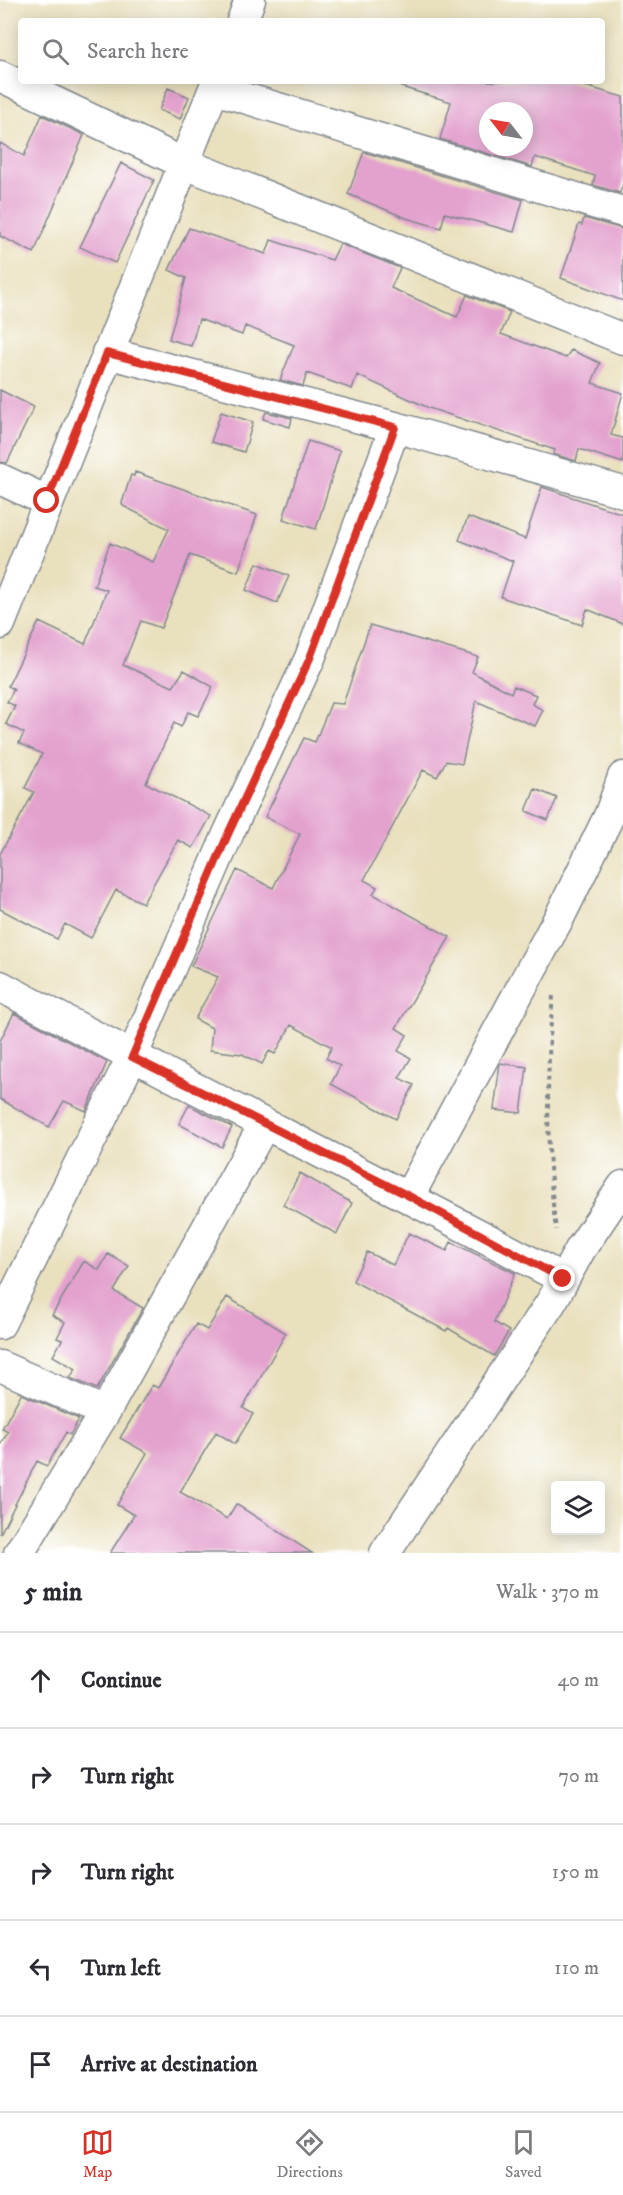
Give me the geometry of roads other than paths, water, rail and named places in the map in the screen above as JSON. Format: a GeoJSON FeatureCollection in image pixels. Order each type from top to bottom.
{"type":"FeatureCollection","features":[{"type":"Feature","properties":{"kind":"street"},"geometry":{"type":"LineString","coordinates":[[243,18],[250,0]]}},
{"type":"Feature","properties":{"kind":"street"},"geometry":{"type":"LineString","coordinates":[[0,76],[183,164],[623,339]]}},
{"type":"Feature","properties":{"kind":"street"},"geometry":{"type":"LineString","coordinates":[[0,624],[47,501],[215,86],[228,93],[623,212]]}},
{"type":"Feature","properties":{"kind":"street"},"geometry":{"type":"LineString","coordinates":[[107,353],[395,427],[623,492]]}},
{"type":"Feature","properties":{"kind":"street"},"geometry":{"type":"LineString","coordinates":[[0,1324],[132,1057],[229,832],[310,658],[395,427]]}},
{"type":"Feature","properties":{"kind":"street"},"geometry":{"type":"LineString","coordinates":[[0,479],[47,501]]}},
{"type":"Feature","properties":{"kind":"street"},"geometry":{"type":"LineString","coordinates":[[409,1196],[560,916],[610,814],[623,777]]}},
{"type":"Feature","properties":{"kind":"street"},"geometry":{"type":"LineString","coordinates":[[0,986],[264,1125],[409,1196],[563,1279]]}},
{"type":"Feature","properties":{"kind":"street"},"geometry":{"type":"LineString","coordinates":[[19,1553],[105,1412],[264,1125]]}},
{"type":"Feature","properties":{"kind":"street"},"geometry":{"type":"LineString","coordinates":[[385,1553],[552,1302],[563,1279],[623,1186]]}},
{"type":"Feature","properties":{"kind":"street"},"geometry":{"type":"LineString","coordinates":[[0,1366],[105,1412]]}}]}
